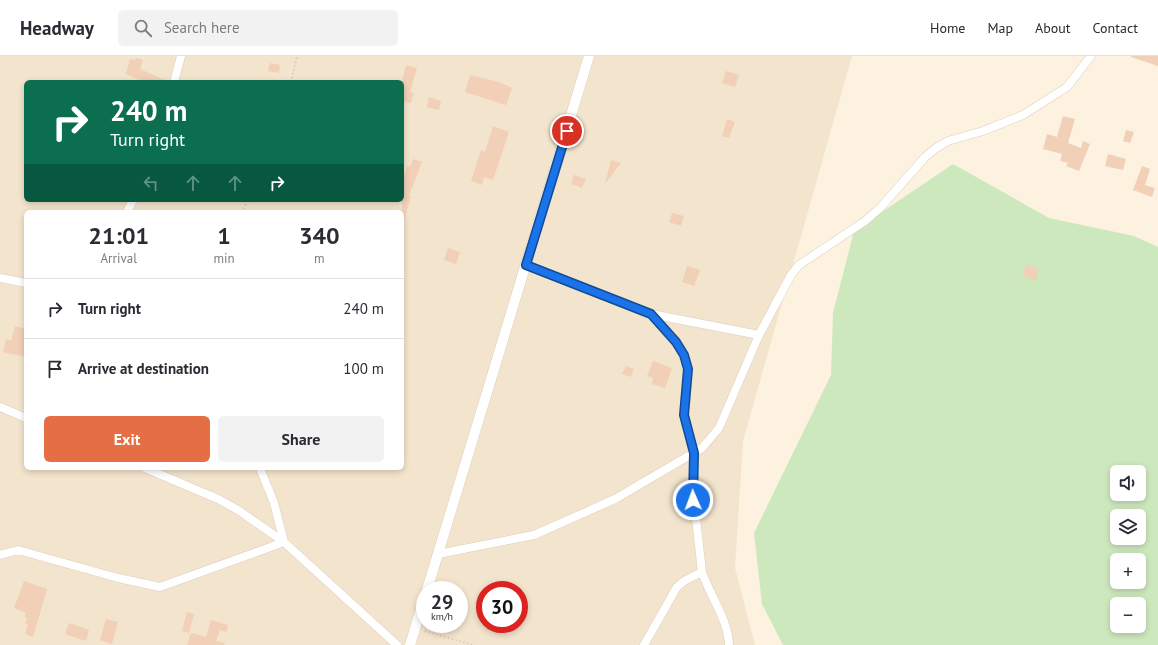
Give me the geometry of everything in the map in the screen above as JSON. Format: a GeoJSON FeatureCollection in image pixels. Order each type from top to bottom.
{"type":"FeatureCollection","features":[{"type":"Feature","properties":{"kind":"street"},"geometry":{"type":"LineString","coordinates":[[175,80],[181,56]]}},
{"type":"Feature","properties":{"kind":"street"},"geometry":{"type":"LineString","coordinates":[[430,581],[590,56]]}},
{"type":"Feature","properties":{"kind":"street"},"geometry":{"type":"LineString","coordinates":[[438,554],[534,535],[615,499],[694,453],[709,442],[719,428],[759,335],[791,275],[799,265],[865,221],[896,192],[930,152],[948,141],[983,131],[1023,116],[1067,87],[1091,56]]}},
{"type":"Feature","properties":{"kind":"street"},"geometry":{"type":"LineString","coordinates":[[526,265],[651,314],[759,335]]}},
{"type":"Feature","properties":{"kind":"street"},"geometry":{"type":"LineString","coordinates":[[0,278],[24,283]]}},
{"type":"Feature","properties":{"kind":"street"},"geometry":{"type":"LineString","coordinates":[[651,314],[676,342],[686,362],[688,376],[684,415],[694,453],[693,492],[702,572],[725,624],[729,645]]}},
{"type":"Feature","properties":{"kind":"street"},"geometry":{"type":"LineString","coordinates":[[0,407],[24,417]]}},
{"type":"Feature","properties":{"kind":"street"},"geometry":{"type":"LineString","coordinates":[[150,470],[218,499],[238,510],[284,542],[396,645]]}},
{"type":"Feature","properties":{"kind":"street"},"geometry":{"type":"LineString","coordinates":[[261,470],[274,503],[284,542]]}},
{"type":"Feature","properties":{"kind":"street"},"geometry":{"type":"LineString","coordinates":[[0,555],[18,550],[118,578],[160,587],[284,542]]}},
{"type":"Feature","properties":{"kind":"street"},"geometry":{"type":"LineString","coordinates":[[644,645],[677,587],[684,581],[702,572]]}},
{"type":"Feature","properties":{"kind":"street"},"geometry":{"type":"LineString","coordinates":[[410,645],[416,626]]}},
{"type":"Feature","properties":{"kind":"path"},"geometry":{"type":"LineString","coordinates":[[291,80],[297,56]]}},
{"type":"Feature","properties":{"kind":"path"},"geometry":{"type":"LineString","coordinates":[[415,629],[473,645]]}},
{"type":"Feature","properties":{"kind":"shaded area"},"geometry":{"type":"Polygon","coordinates":[[[0,56],[852,56],[743,441],[735,568],[755,645],[0,645],[0,56]]]}},
{"type":"Feature","properties":{"kind":"green space"},"geometry":{"type":"Polygon","coordinates":[[[953,164],[1049,218],[1134,236],[1158,247],[1158,645],[783,645],[762,604],[754,533],[831,375],[833,313],[854,231],[953,164]]]}},
{"type":"Feature","properties":{"kind":"building"},"geometry":{"type":"Polygon","coordinates":[[[1158,56],[1158,66],[1131,57],[1158,56]]]}},
{"type":"Feature","properties":{"kind":"building"},"geometry":{"type":"Polygon","coordinates":[[[136,58],[143,60],[140,69],[165,80],[140,80],[126,74],[130,59],[135,60],[136,58]]]}},
{"type":"Feature","properties":{"kind":"building"},"geometry":{"type":"Polygon","coordinates":[[[270,63],[280,65],[279,73],[268,71],[270,63]]]}},
{"type":"Feature","properties":{"kind":"building"},"geometry":{"type":"Polygon","coordinates":[[[406,65],[417,68],[410,92],[414,93],[411,103],[404,101],[404,80],[402,80],[406,65]]]}},
{"type":"Feature","properties":{"kind":"building"},"geometry":{"type":"Polygon","coordinates":[[[726,71],[739,75],[735,87],[722,83],[726,71]]]}},
{"type":"Feature","properties":{"kind":"building"},"geometry":{"type":"Polygon","coordinates":[[[470,75],[499,82],[512,88],[506,105],[465,92],[470,75]]]}},
{"type":"Feature","properties":{"kind":"building"},"geometry":{"type":"Polygon","coordinates":[[[429,97],[441,101],[439,110],[427,107],[429,97]]]}},
{"type":"Feature","properties":{"kind":"building"},"geometry":{"type":"Polygon","coordinates":[[[1063,116],[1075,119],[1068,143],[1081,148],[1083,141],[1090,144],[1079,171],[1066,166],[1068,163],[1060,161],[1062,154],[1043,149],[1047,134],[1057,137],[1063,116]]]}},
{"type":"Feature","properties":{"kind":"building"},"geometry":{"type":"Polygon","coordinates":[[[727,119],[735,122],[729,138],[722,136],[727,119]]]}},
{"type":"Feature","properties":{"kind":"building"},"geometry":{"type":"Polygon","coordinates":[[[493,126],[509,132],[493,180],[484,177],[482,185],[471,181],[481,150],[485,152],[493,126]]]}},
{"type":"Feature","properties":{"kind":"building"},"geometry":{"type":"Polygon","coordinates":[[[1126,130],[1134,132],[1130,143],[1123,141],[1126,130]]]}},
{"type":"Feature","properties":{"kind":"building"},"geometry":{"type":"Polygon","coordinates":[[[1108,154],[1126,159],[1123,170],[1105,166],[1108,154]]]}},
{"type":"Feature","properties":{"kind":"building"},"geometry":{"type":"Polygon","coordinates":[[[413,159],[422,162],[409,196],[411,197],[404,221],[402,202],[404,202],[404,174],[407,166],[410,167],[413,159]]]}},
{"type":"Feature","properties":{"kind":"building"},"geometry":{"type":"Polygon","coordinates":[[[611,160],[621,163],[605,184],[611,160]]]}},
{"type":"Feature","properties":{"kind":"building"},"geometry":{"type":"Polygon","coordinates":[[[1142,166],[1150,169],[1145,185],[1155,188],[1152,197],[1133,190],[1142,166]]]}},
{"type":"Feature","properties":{"kind":"building"},"geometry":{"type":"Polygon","coordinates":[[[574,175],[586,179],[582,188],[571,184],[574,175]]]}},
{"type":"Feature","properties":{"kind":"building"},"geometry":{"type":"Polygon","coordinates":[[[672,213],[684,216],[681,226],[669,222],[672,213]]]}},
{"type":"Feature","properties":{"kind":"building"},"geometry":{"type":"Polygon","coordinates":[[[448,248],[460,252],[456,264],[444,260],[448,248]]]}},
{"type":"Feature","properties":{"kind":"building"},"geometry":{"type":"Polygon","coordinates":[[[1027,264],[1039,270],[1035,281],[1022,275],[1027,264]]]}},
{"type":"Feature","properties":{"kind":"building"},"geometry":{"type":"Polygon","coordinates":[[[687,266],[700,270],[694,286],[682,282],[687,266]]]}},
{"type":"Feature","properties":{"kind":"building"},"geometry":{"type":"Polygon","coordinates":[[[15,326],[24,328],[24,357],[3,352],[6,339],[11,341],[15,326]]]}},
{"type":"Feature","properties":{"kind":"building"},"geometry":{"type":"Polygon","coordinates":[[[653,361],[672,368],[665,388],[652,384],[653,378],[647,376],[653,361]]]}},
{"type":"Feature","properties":{"kind":"building"},"geometry":{"type":"Polygon","coordinates":[[[626,366],[634,369],[631,377],[622,374],[626,366]]]}},
{"type":"Feature","properties":{"kind":"building"},"geometry":{"type":"Polygon","coordinates":[[[24,581],[47,589],[33,637],[25,634],[28,625],[25,624],[27,618],[24,617],[26,613],[14,608],[24,581]]]}},
{"type":"Feature","properties":{"kind":"building"},"geometry":{"type":"Polygon","coordinates":[[[187,612],[194,614],[189,633],[182,631],[187,612]]]}},
{"type":"Feature","properties":{"kind":"building"},"geometry":{"type":"Polygon","coordinates":[[[106,619],[118,622],[112,644],[100,640],[106,619]]]}},
{"type":"Feature","properties":{"kind":"building"},"geometry":{"type":"Polygon","coordinates":[[[211,620],[228,625],[226,632],[220,630],[216,641],[225,643],[224,645],[187,645],[191,633],[206,637],[211,620]]]}},
{"type":"Feature","properties":{"kind":"building"},"geometry":{"type":"Polygon","coordinates":[[[69,623],[89,630],[86,641],[65,634],[69,623]]]}},
{"type":"Feature","properties":{"kind":"route"},"geometry":{"type":"LineString","coordinates":[[567,131],[526,265],[651,314],[676,342],[684,355],[688,369],[688,384],[684,415],[694,453],[692,482],[693,500]]}}]}
